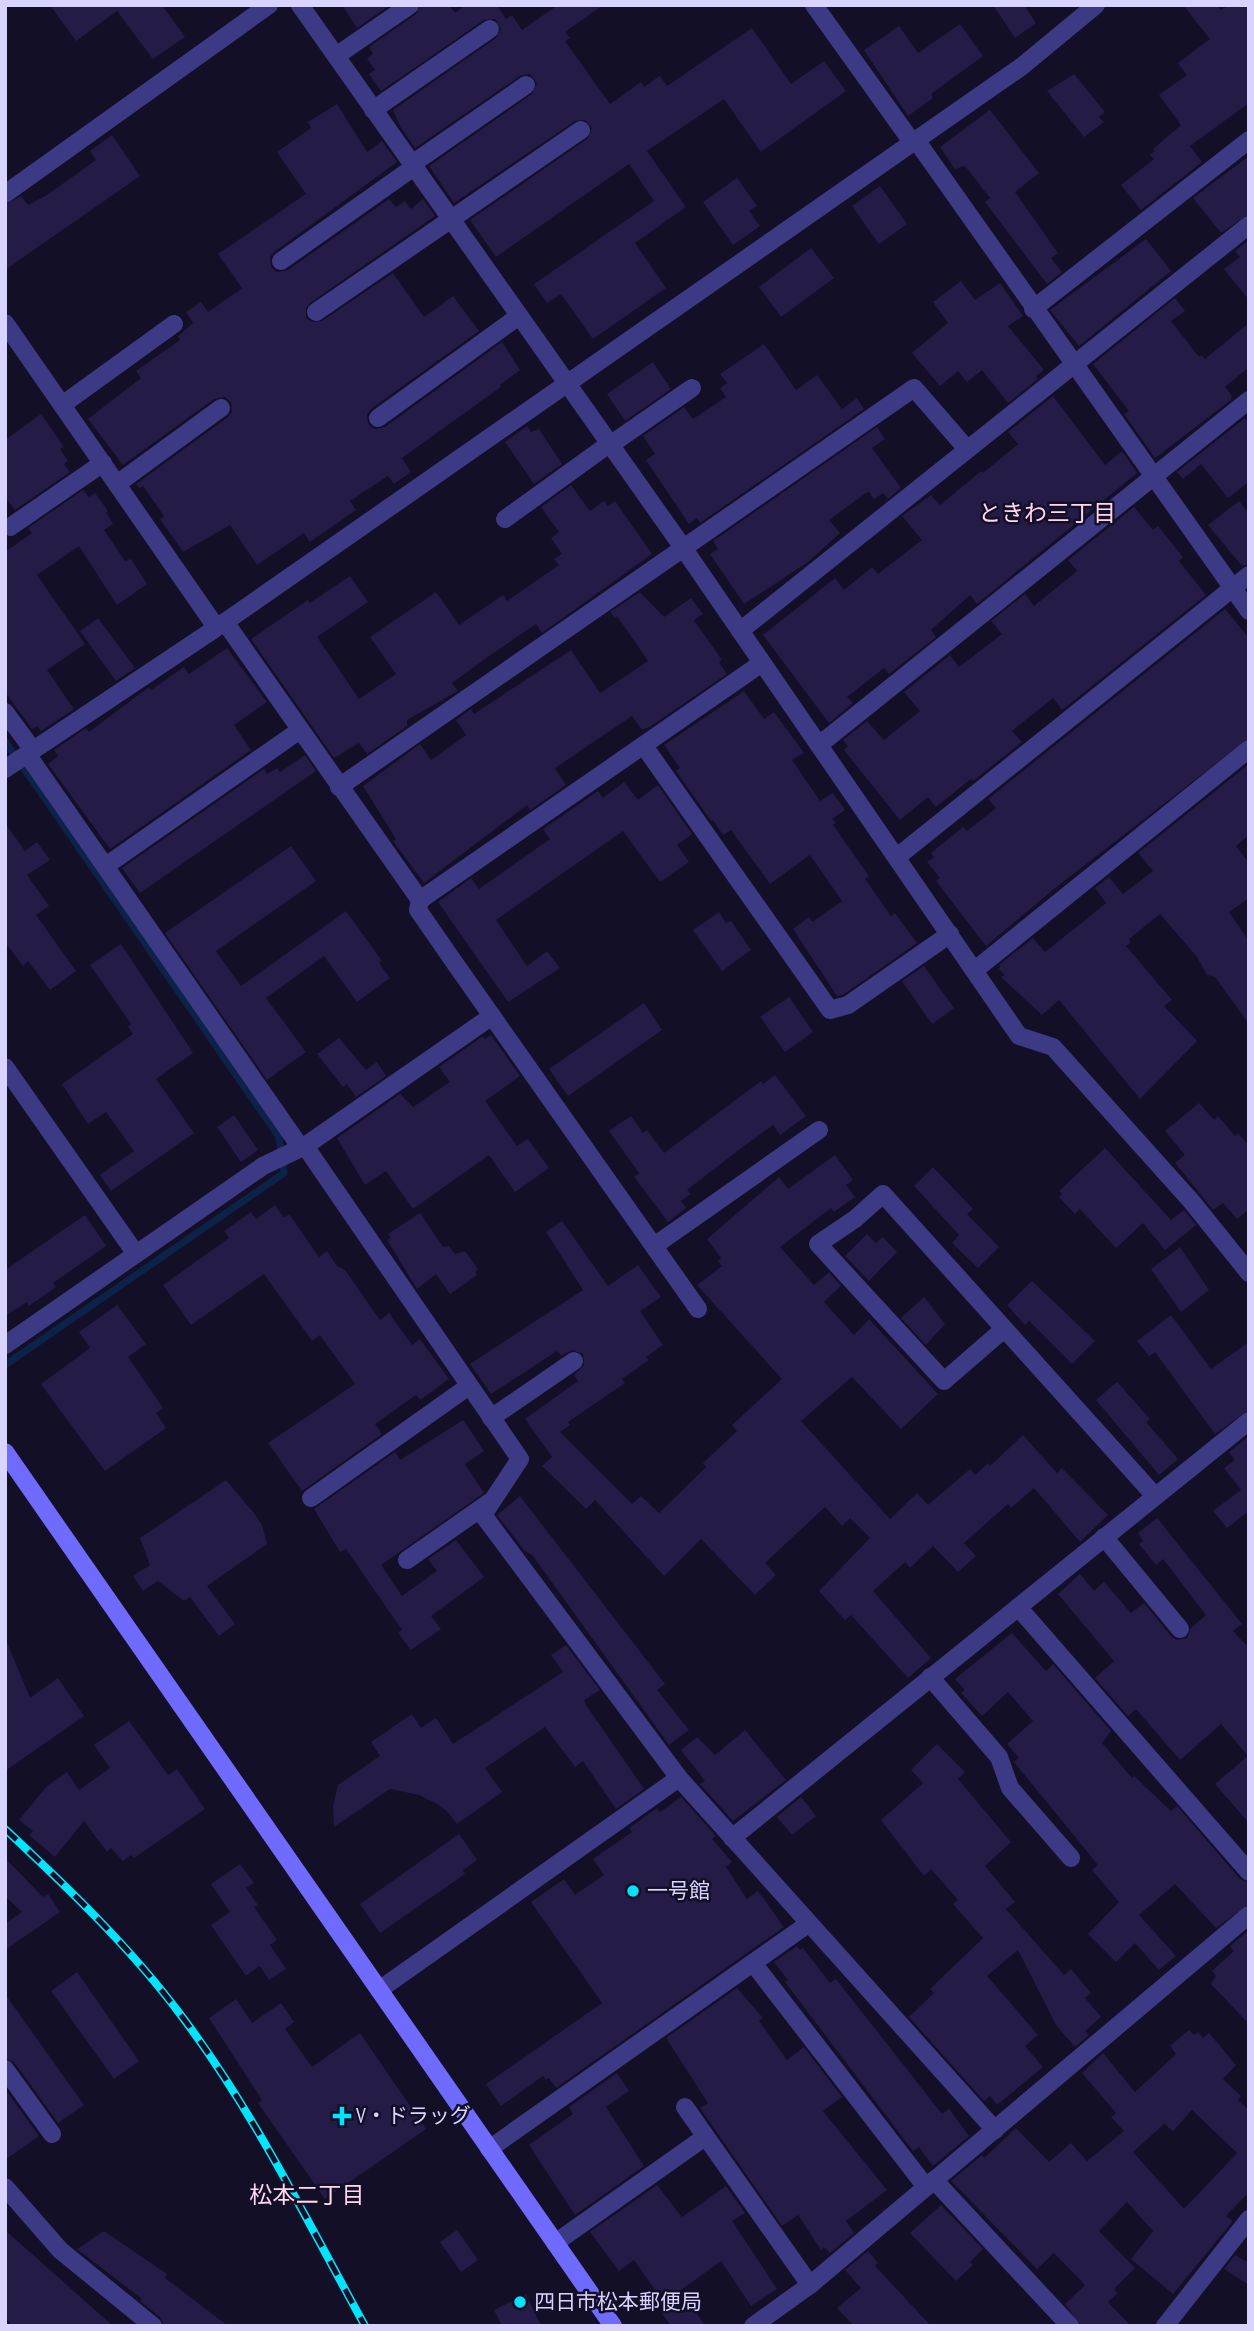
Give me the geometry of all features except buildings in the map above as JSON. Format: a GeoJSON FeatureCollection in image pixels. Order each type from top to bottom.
{"type":"FeatureCollection","features":[{"type":"Feature","properties":{"kind":"street"},"geometry":{"type":"LineString","coordinates":[[5,194],[269,5]]}},
{"type":"Feature","properties":{"kind":"street"},"geometry":{"type":"LineString","coordinates":[[300,5],[684,549],[1019,1036],[1053,1047],[1192,1202],[1249,1273]]}},
{"type":"Feature","properties":{"kind":"street"},"geometry":{"type":"LineString","coordinates":[[336,57],[410,5]]}},
{"type":"Feature","properties":{"kind":"street"},"geometry":{"type":"LineString","coordinates":[[814,5],[1249,611]]}},
{"type":"Feature","properties":{"kind":"street"},"geometry":{"type":"LineString","coordinates":[[5,769],[220,624],[914,141],[1052,44],[1096,5]]}},
{"type":"Feature","properties":{"kind":"street"},"geometry":{"type":"LineString","coordinates":[[373,110],[490,29]]}},
{"type":"Feature","properties":{"kind":"street"},"geometry":{"type":"LineString","coordinates":[[281,261],[526,85]]}},
{"type":"Feature","properties":{"kind":"street"},"geometry":{"type":"LineString","coordinates":[[317,312],[581,130]]}},
{"type":"Feature","properties":{"kind":"street"},"geometry":{"type":"LineString","coordinates":[[1033,309],[1249,140]]}},
{"type":"Feature","properties":{"kind":"street"},"geometry":{"type":"LineString","coordinates":[[740,631],[1249,225]]}},
{"type":"Feature","properties":{"kind":"street"},"geometry":{"type":"LineString","coordinates":[[378,418],[519,316]]}},
{"type":"Feature","properties":{"kind":"street"},"geometry":{"type":"LineString","coordinates":[[5,323],[117,484],[300,730],[419,900],[418,910],[698,1309]]}},
{"type":"Feature","properties":{"kind":"street"},"geometry":{"type":"LineString","coordinates":[[62,405],[174,324]]}},
{"type":"Feature","properties":{"kind":"street"},"geometry":{"type":"LineString","coordinates":[[505,519],[692,388]]}},
{"type":"Feature","properties":{"kind":"street"},"geometry":{"type":"LineString","coordinates":[[340,787],[914,388],[967,449]]}},
{"type":"Feature","properties":{"kind":"street"},"geometry":{"type":"LineString","coordinates":[[819,745],[1249,400]]}},
{"type":"Feature","properties":{"kind":"street"},"geometry":{"type":"LineString","coordinates":[[117,484],[221,408]]}},
{"type":"Feature","properties":{"kind":"street"},"geometry":{"type":"LineString","coordinates":[[10,527],[103,463]]}},
{"type":"Feature","properties":{"kind":"street"},"geometry":{"type":"LineString","coordinates":[[897,857],[1249,575]]}},
{"type":"Feature","properties":{"kind":"street"},"geometry":{"type":"LineString","coordinates":[[419,900],[762,663]]}},
{"type":"Feature","properties":{"kind":"street"},"geometry":{"type":"LineString","coordinates":[[5,712],[29,753],[301,1148],[520,1459],[483,1515],[679,1778],[995,2130]]}},
{"type":"Feature","properties":{"kind":"street"},"geometry":{"type":"LineString","coordinates":[[107,864],[300,730]]}},
{"type":"Feature","properties":{"kind":"street"},"geometry":{"type":"LineString","coordinates":[[644,746],[830,1010],[848,1005],[950,934]]}},
{"type":"Feature","properties":{"kind":"street"},"geometry":{"type":"LineString","coordinates":[[975,970],[1249,749]]}},
{"type":"Feature","properties":{"kind":"street"},"geometry":{"type":"LineString","coordinates":[[5,1345],[267,1164],[301,1148],[492,1016]]}},
{"type":"Feature","properties":{"kind":"street"},"geometry":{"type":"LineString","coordinates":[[5,1067],[136,1254]]}},
{"type":"Feature","properties":{"kind":"street"},"geometry":{"type":"LineString","coordinates":[[654,1246],[819,1130]]}},
{"type":"Feature","properties":{"kind":"street"},"geometry":{"type":"LineString","coordinates":[[1004,1329],[944,1381],[818,1244],[855,1219],[883,1194],[1155,1496]]}},
{"type":"Feature","properties":{"kind":"street"},"geometry":{"type":"LineString","coordinates":[[491,1418],[574,1361]]}},
{"type":"Feature","properties":{"kind":"street"},"geometry":{"type":"LineString","coordinates":[[311,1498],[469,1386]]}},
{"type":"Feature","properties":{"kind":"street"},"geometry":{"type":"LineString","coordinates":[[732,1838],[1249,1420]]}},
{"type":"Feature","properties":{"kind":"street"},"geometry":{"type":"LineString","coordinates":[[5,1452],[613,2326]]}},
{"type":"Feature","properties":{"kind":"street"},"geometry":{"type":"LineString","coordinates":[[407,1560],[492,1501]]}},
{"type":"Feature","properties":{"kind":"street"},"geometry":{"type":"LineString","coordinates":[[1104,1537],[1180,1629]]}},
{"type":"Feature","properties":{"kind":"street"},"geometry":{"type":"LineString","coordinates":[[1018,1606],[1249,1872]]}},
{"type":"Feature","properties":{"kind":"street"},"geometry":{"type":"LineString","coordinates":[[930,1676],[999,1757],[1010,1788],[1071,1858]]}},
{"type":"Feature","properties":{"kind":"street"},"geometry":{"type":"LineString","coordinates":[[379,1990],[679,1778]]}},
{"type":"Feature","properties":{"kind":"street"},"geometry":{"type":"LineString","coordinates":[[753,2326],[810,2285],[1249,1915]]}},
{"type":"Feature","properties":{"kind":"street"},"geometry":{"type":"LineString","coordinates":[[489,2149],[808,1924]]}},
{"type":"Feature","properties":{"kind":"street"},"geometry":{"type":"LineString","coordinates":[[753,1963],[930,2184],[1070,2326]]}},
{"type":"Feature","properties":{"kind":"street"},"geometry":{"type":"LineString","coordinates":[[5,2069],[52,2134]]}},
{"type":"Feature","properties":{"kind":"street"},"geometry":{"type":"LineString","coordinates":[[685,2107],[810,2285]]}},
{"type":"Feature","properties":{"kind":"street"},"geometry":{"type":"LineString","coordinates":[[555,2243],[705,2137]]}},
{"type":"Feature","properties":{"kind":"street"},"geometry":{"type":"LineString","coordinates":[[5,2187],[60,2250],[153,2326]]}},
{"type":"Feature","properties":{"kind":"street"},"geometry":{"type":"LineString","coordinates":[[1165,2326],[1249,2219]]}},
{"type":"Feature","properties":{"kind":"waterway"},"geometry":{"type":"LineString","coordinates":[[5,741],[279,1137],[284,1173],[5,1365]]}},
{"type":"Feature","properties":{"kind":"railway"},"geometry":{"type":"LineString","coordinates":[[5,1829],[119,1941],[207,2051],[255,2127],[365,2326]]}},
{"type":"Feature","properties":{"kind":"place","name":"一号館"},"geometry":{"type":"Point","coordinates":[633,1891]}},
{"type":"Feature","properties":{"kind":"place","name":"V・ドラッグ"},"geometry":{"type":"Point","coordinates":[342,2116]}},
{"type":"Feature","properties":{"kind":"place","name":"四日市松本郵便局"},"geometry":{"type":"Point","coordinates":[520,2302]}},
{"type":"Feature","properties":{"kind":"district","name":"ときわ三丁目"},"geometry":{"type":"Point","coordinates":[1047,513]}},
{"type":"Feature","properties":{"kind":"district","name":"松本二丁目"},"geometry":{"type":"Point","coordinates":[307,2195]}}]}
